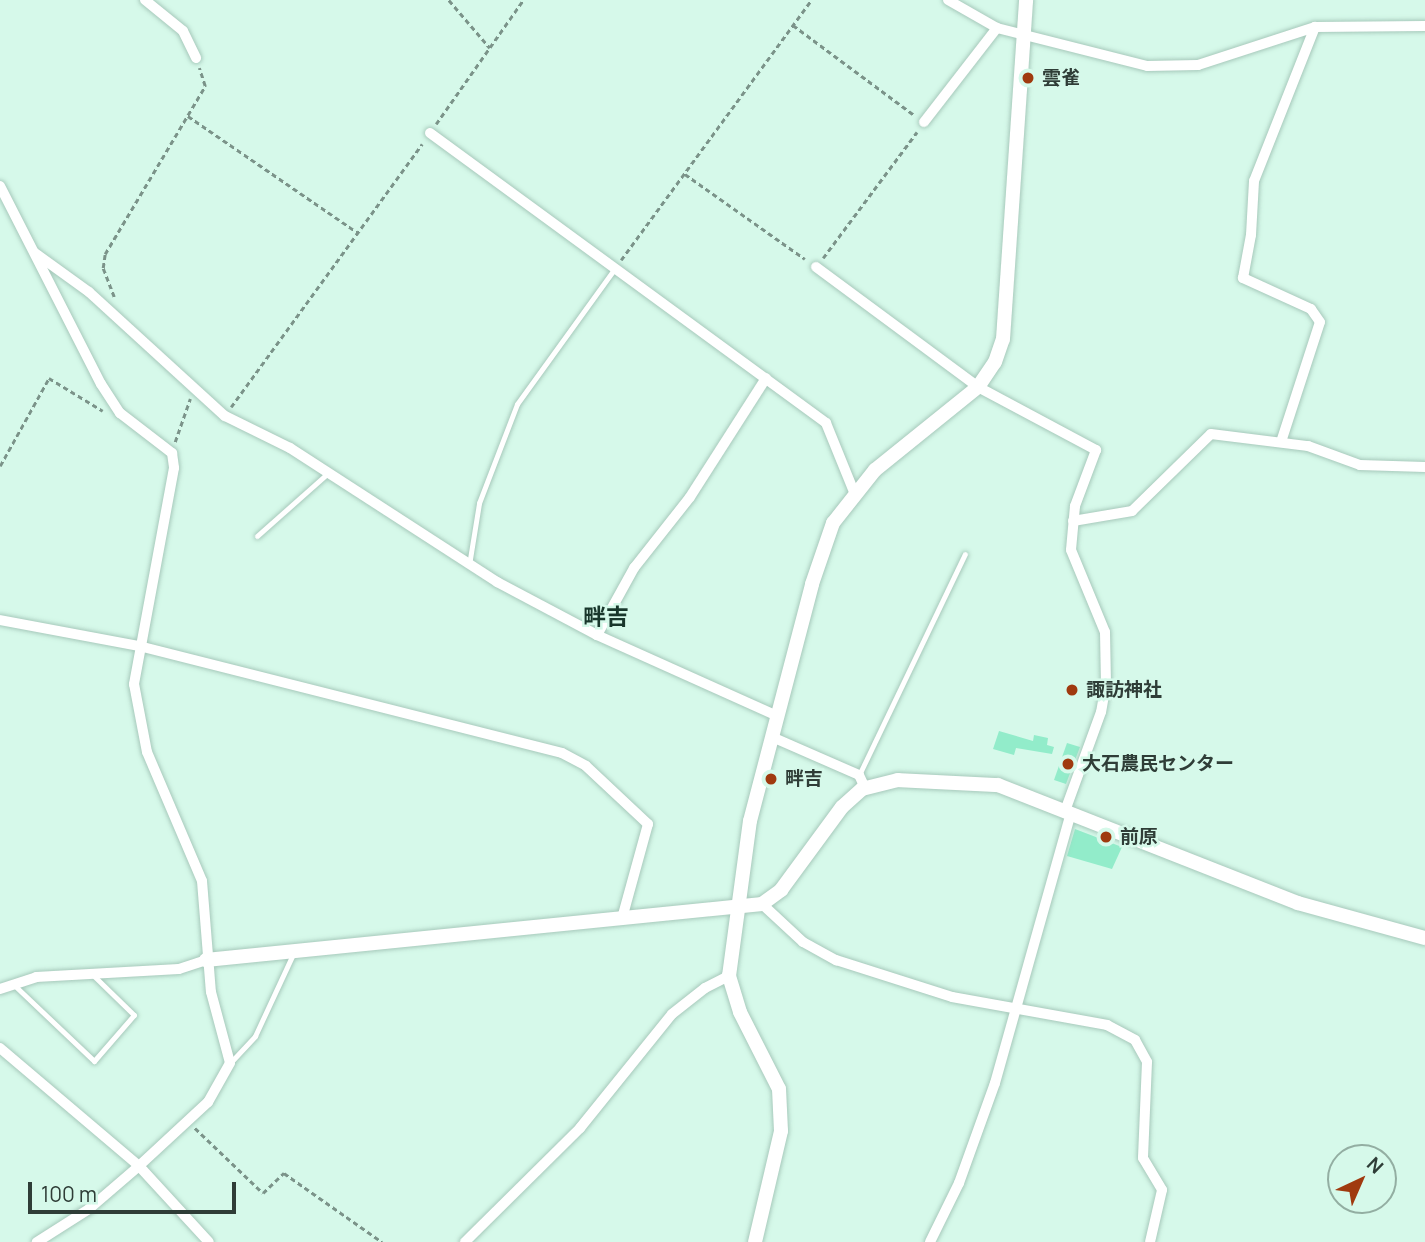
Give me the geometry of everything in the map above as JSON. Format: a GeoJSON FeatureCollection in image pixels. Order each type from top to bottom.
{"type":"FeatureCollection","features":[{"type":"Feature","properties":{"kind":"street"},"geometry":{"type":"LineString","coordinates":[[145,0],[183,30],[197,58]]}},
{"type":"Feature","properties":{"kind":"street"},"geometry":{"type":"LineString","coordinates":[[948,0],[997,28],[1109,58],[1174,68],[1210,61],[1315,27],[1425,26]]}},
{"type":"Feature","properties":{"kind":"street"},"geometry":{"type":"LineString","coordinates":[[755,1242],[781,1131],[780,1101],[769,1064],[740,1012],[729,976],[741,903],[745,851],[777,716],[819,559],[837,516],[854,492],[978,387],[995,362],[1006,322],[1026,0]]}},
{"type":"Feature","properties":{"kind":"street"},"geometry":{"type":"LineString","coordinates":[[1280,442],[1320,322],[1311,309],[1243,278],[1251,235],[1254,181],[1315,27]]}},
{"type":"Feature","properties":{"kind":"street"},"geometry":{"type":"LineString","coordinates":[[924,122],[997,28]]}},
{"type":"Feature","properties":{"kind":"street"},"geometry":{"type":"LineString","coordinates":[[430,133],[826,423],[854,492]]}},
{"type":"Feature","properties":{"kind":"street"},"geometry":{"type":"LineString","coordinates":[[0,186],[85,357],[120,413],[172,453],[174,468],[134,684],[146,752],[202,881],[209,919],[206,960],[230,1063],[222,1083],[187,1121],[139,1166],[89,1209],[37,1242]]}},
{"type":"Feature","properties":{"kind":"street"},"geometry":{"type":"LineString","coordinates":[[33,251],[117,317],[225,416],[329,472],[469,566],[597,635],[777,716]]}},
{"type":"Feature","properties":{"kind":"street"},"geometry":{"type":"LineString","coordinates":[[816,267],[978,387],[1096,450],[1073,521],[1071,550],[1105,632],[1108,652],[1101,712],[1068,812],[970,1153],[930,1242]]}},
{"type":"Feature","properties":{"kind":"street"},"geometry":{"type":"LineString","coordinates":[[597,635],[634,568],[690,497],[766,378]]}},
{"type":"Feature","properties":{"kind":"street"},"geometry":{"type":"LineString","coordinates":[[1073,521],[1132,511],[1211,434],[1280,442],[1332,453],[1360,465],[1425,467]]}},
{"type":"Feature","properties":{"kind":"street"},"geometry":{"type":"LineString","coordinates":[[0,620],[139,646],[562,752],[586,766],[648,824],[623,915]]}},
{"type":"Feature","properties":{"kind":"street"},"geometry":{"type":"LineString","coordinates":[[772,737],[862,781],[988,784],[1068,812],[1298,902],[1425,938]]}},
{"type":"Feature","properties":{"kind":"street"},"geometry":{"type":"LineString","coordinates":[[0,989],[36,977],[179,969],[206,960],[741,903],[762,904],[781,890],[862,781]]}},
{"type":"Feature","properties":{"kind":"street"},"geometry":{"type":"LineString","coordinates":[[762,904],[796,936],[836,960],[952,997],[1107,1025],[1127,1034],[1143,1049],[1147,1062],[1143,1158],[1162,1189],[1150,1242]]}},
{"type":"Feature","properties":{"kind":"street"},"geometry":{"type":"LineString","coordinates":[[465,1242],[580,1128],[672,1014],[705,988],[729,976]]}},
{"type":"Feature","properties":{"kind":"street"},"geometry":{"type":"LineString","coordinates":[[0,1048],[139,1166],[209,1242]]}},
{"type":"Feature","properties":{"kind":"lane"},"geometry":{"type":"LineString","coordinates":[[469,566],[479,503],[517,404],[615,268]]}},
{"type":"Feature","properties":{"kind":"lane"},"geometry":{"type":"LineString","coordinates":[[257,536],[329,472]]}},
{"type":"Feature","properties":{"kind":"lane"},"geometry":{"type":"LineString","coordinates":[[862,781],[965,554]]}},
{"type":"Feature","properties":{"kind":"lane"},"geometry":{"type":"LineString","coordinates":[[230,1063],[255,1036],[295,951]]}},
{"type":"Feature","properties":{"kind":"lane"},"geometry":{"type":"LineString","coordinates":[[13,984],[93,1061],[134,1015],[93,975]]}},
{"type":"Feature","properties":{"kind":"path"},"geometry":{"type":"LineString","coordinates":[[449,0],[491,48]]}},
{"type":"Feature","properties":{"kind":"path"},"geometry":{"type":"LineString","coordinates":[[225,416],[523,0]]}},
{"type":"Feature","properties":{"kind":"path"},"geometry":{"type":"LineString","coordinates":[[615,268],[811,0]]}},
{"type":"Feature","properties":{"kind":"path"},"geometry":{"type":"LineString","coordinates":[[684,174],[816,267],[924,122],[793,25]]}},
{"type":"Feature","properties":{"kind":"path"},"geometry":{"type":"LineString","coordinates":[[117,317],[117,303],[103,268],[105,254],[205,86],[197,58]]}},
{"type":"Feature","properties":{"kind":"path"},"geometry":{"type":"LineString","coordinates":[[188,115],[358,233]]}},
{"type":"Feature","properties":{"kind":"path"},"geometry":{"type":"LineString","coordinates":[[0,466],[49,378],[105,412],[120,413]]}},
{"type":"Feature","properties":{"kind":"path"},"geometry":{"type":"LineString","coordinates":[[172,453],[193,389]]}},
{"type":"Feature","properties":{"kind":"path"},"geometry":{"type":"LineString","coordinates":[[187,1121],[263,1193],[284,1173],[382,1242]]}},
{"type":"Feature","properties":{"kind":"building"},"geometry":{"type":"Polygon","coordinates":[[[999,731],[1033,741],[1034,735],[1048,738],[1047,745],[1054,747],[1052,754],[1016,748],[1014,755],[993,749],[999,731]]]}},
{"type":"Feature","properties":{"kind":"building","name":"大石農民センター"},"geometry":{"type":"Polygon","coordinates":[[[1067,743],[1080,747],[1066,784],[1054,780],[1067,743]]]}},
{"type":"Feature","properties":{"kind":"building"},"geometry":{"type":"Polygon","coordinates":[[[1075,829],[1122,847],[1112,869],[1067,856],[1075,829]]]}},
{"type":"Feature","properties":{"kind":"place","name":"雲雀"},"geometry":{"type":"Point","coordinates":[1028,78]}},
{"type":"Feature","properties":{"kind":"place","name":"諏訪神社"},"geometry":{"type":"Point","coordinates":[1072,690]}},
{"type":"Feature","properties":{"kind":"place","name":"大石農民センター"},"geometry":{"type":"Point","coordinates":[1068,764]}},
{"type":"Feature","properties":{"kind":"place","name":"畔吉"},"geometry":{"type":"Point","coordinates":[771,779]}},
{"type":"Feature","properties":{"kind":"place","name":"前原"},"geometry":{"type":"Point","coordinates":[1106,837]}},
{"type":"Feature","properties":{"kind":"district","name":"畔吉"},"geometry":{"type":"Point","coordinates":[606,616]}}]}
